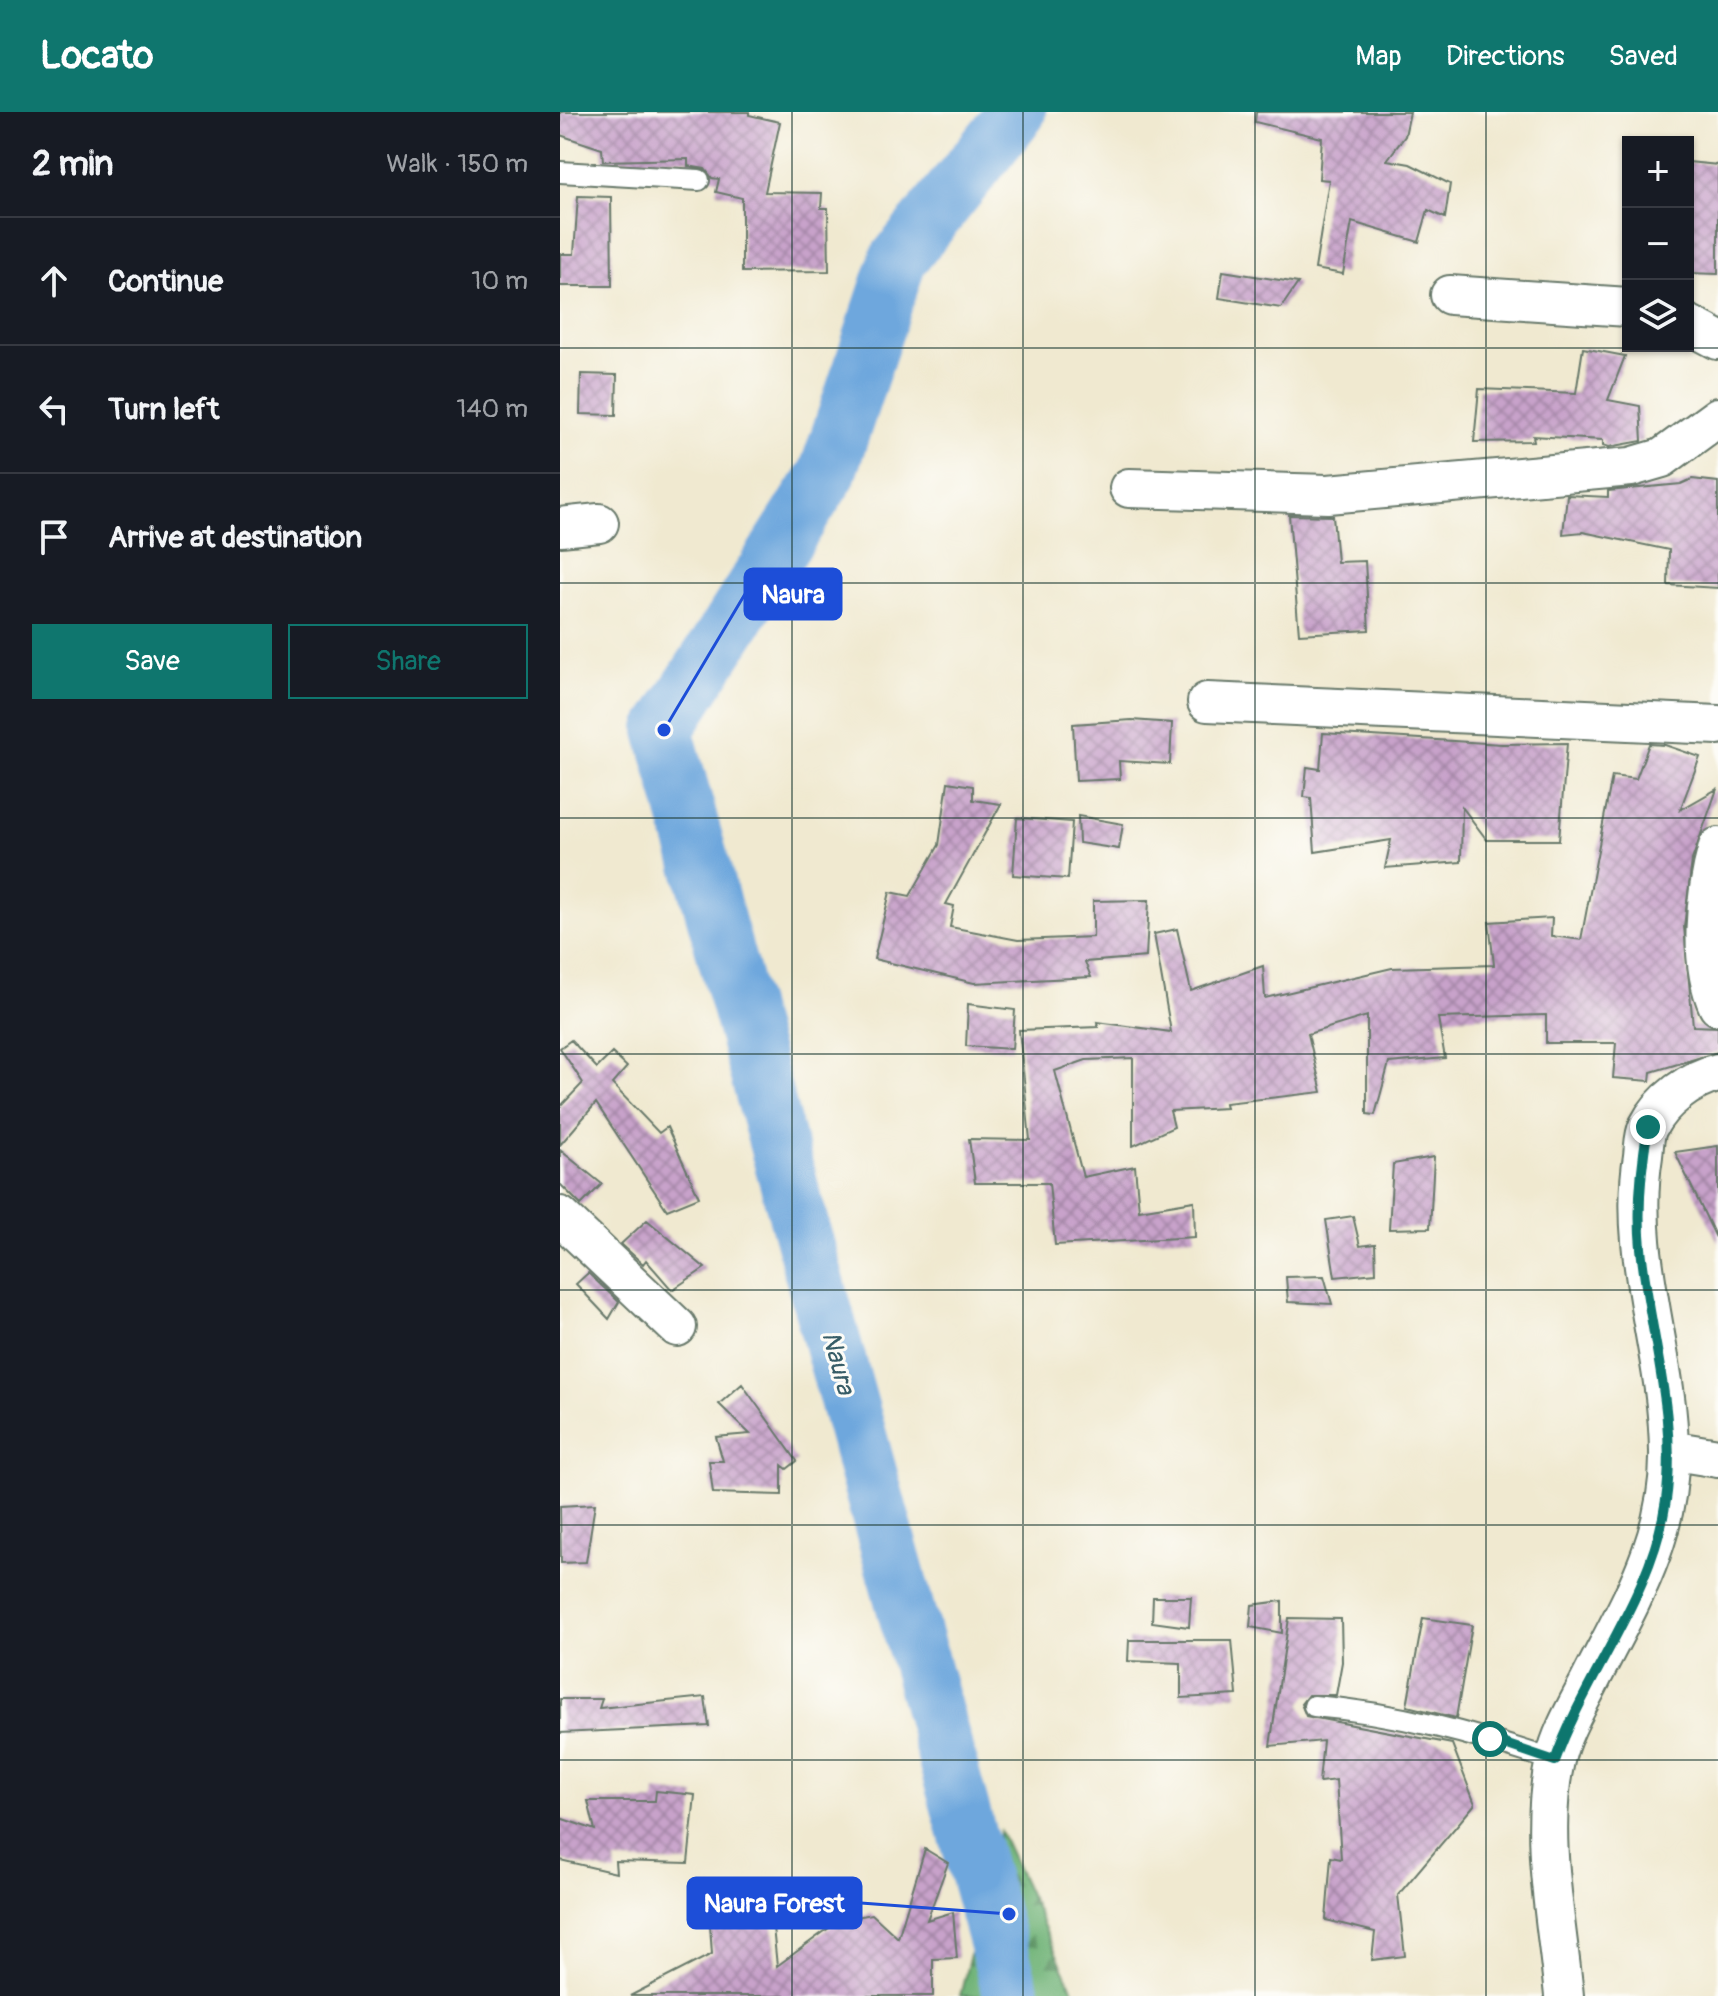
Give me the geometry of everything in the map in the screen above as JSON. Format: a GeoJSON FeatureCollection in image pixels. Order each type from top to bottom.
{"type":"FeatureCollection","features":[{"type":"Feature","properties":{"kind":"street"},"geometry":{"type":"LineString","coordinates":[[1450,295],[1622,307]]}},
{"type":"Feature","properties":{"kind":"street"},"geometry":{"type":"LineString","coordinates":[[1694,327],[1718,340]]}},
{"type":"Feature","properties":{"kind":"street"},"geometry":{"type":"LineString","coordinates":[[1129,488],[1328,494],[1631,467],[1662,458],[1718,417]]}},
{"type":"Feature","properties":{"kind":"street"},"geometry":{"type":"LineString","coordinates":[[560,527],[599,523]]}},
{"type":"Feature","properties":{"kind":"street"},"geometry":{"type":"LineString","coordinates":[[1207,702],[1718,725]]}},
{"type":"Feature","properties":{"kind":"street"},"geometry":{"type":"LineString","coordinates":[[1718,847],[1707,929],[1712,993],[1718,1006]]}},
{"type":"Feature","properties":{"kind":"street"},"geometry":{"type":"LineString","coordinates":[[1564,1996],[1549,1830],[1555,1761],[1568,1724],[1648,1571],[1666,1502],[1669,1450],[1641,1247],[1640,1178],[1648,1127],[1667,1101],[1700,1077],[1718,1073]]}},
{"type":"Feature","properties":{"kind":"street"},"geometry":{"type":"LineString","coordinates":[[560,1216],[677,1327]]}},
{"type":"Feature","properties":{"kind":"street"},"geometry":{"type":"LineString","coordinates":[[1669,1450],[1718,1458]]}},
{"type":"Feature","properties":{"kind":"lane"},"geometry":{"type":"LineString","coordinates":[[560,172],[699,180]]}},
{"type":"Feature","properties":{"kind":"lane"},"geometry":{"type":"LineString","coordinates":[[1314,1706],[1378,1711],[1490,1739],[1555,1761]]}},
{"type":"Feature","properties":{"kind":"green space"},"geometry":{"type":"Polygon","coordinates":[[[1000,1831],[1076,1996],[960,1996],[1000,1831]]]}},
{"type":"Feature","properties":{"kind":"building"},"geometry":{"type":"Polygon","coordinates":[[[560,112],[749,112],[749,115],[780,122],[765,192],[822,193],[821,208],[828,208],[829,271],[742,272],[742,198],[716,192],[719,179],[712,178],[705,169],[688,166],[688,159],[603,161],[602,149],[560,135],[560,112]]]}},
{"type":"Feature","properties":{"kind":"building"},"geometry":{"type":"Polygon","coordinates":[[[1256,112],[1410,112],[1405,136],[1387,160],[1410,164],[1450,184],[1445,218],[1428,210],[1419,242],[1352,222],[1343,274],[1315,269],[1329,180],[1319,179],[1322,138],[1255,122],[1256,112]]]}},
{"type":"Feature","properties":{"kind":"building"},"geometry":{"type":"Polygon","coordinates":[[[1694,163],[1718,165],[1718,274],[1694,273],[1694,163]]]}},
{"type":"Feature","properties":{"kind":"building"},"geometry":{"type":"Polygon","coordinates":[[[578,196],[611,197],[612,286],[560,286],[560,254],[574,254],[578,196]]]}},
{"type":"Feature","properties":{"kind":"building"},"geometry":{"type":"Polygon","coordinates":[[[1223,271],[1298,283],[1281,308],[1219,298],[1223,271]]]}},
{"type":"Feature","properties":{"kind":"building"},"geometry":{"type":"Polygon","coordinates":[[[1583,348],[1625,356],[1608,400],[1640,406],[1642,441],[1609,447],[1603,445],[1603,440],[1533,436],[1534,441],[1474,442],[1479,389],[1576,393],[1583,348]]]}},
{"type":"Feature","properties":{"kind":"building"},"geometry":{"type":"Polygon","coordinates":[[[581,374],[617,375],[616,415],[580,414],[581,374]]]}},
{"type":"Feature","properties":{"kind":"building"},"geometry":{"type":"Polygon","coordinates":[[[1692,479],[1718,482],[1718,588],[1668,585],[1669,550],[1583,532],[1563,534],[1567,495],[1608,497],[1608,491],[1681,484],[1692,479]]]}},
{"type":"Feature","properties":{"kind":"building"},"geometry":{"type":"Polygon","coordinates":[[[1289,515],[1333,516],[1337,562],[1365,561],[1369,630],[1299,634],[1289,515]]]}},
{"type":"Feature","properties":{"kind":"building"},"geometry":{"type":"Polygon","coordinates":[[[1132,720],[1172,723],[1170,764],[1119,761],[1120,779],[1076,781],[1073,724],[1132,720]]]}},
{"type":"Feature","properties":{"kind":"building"},"geometry":{"type":"Polygon","coordinates":[[[1323,733],[1502,744],[1567,743],[1559,840],[1487,840],[1462,807],[1461,862],[1385,868],[1391,840],[1315,852],[1311,798],[1304,797],[1307,767],[1320,769],[1323,733]]]}},
{"type":"Feature","properties":{"kind":"building"},"geometry":{"type":"Polygon","coordinates":[[[1649,744],[1665,745],[1700,757],[1680,810],[1717,789],[1692,860],[1684,927],[1693,1026],[1718,1027],[1718,1052],[1651,1072],[1650,1081],[1613,1078],[1616,1043],[1546,1043],[1546,1015],[1438,1018],[1445,1058],[1389,1063],[1375,1115],[1367,1114],[1367,1016],[1308,1034],[1322,1092],[1225,1103],[1226,1108],[1170,1111],[1174,1127],[1133,1146],[1133,1058],[1086,1060],[1055,1071],[1083,1177],[1135,1166],[1139,1210],[1194,1201],[1195,1237],[1055,1245],[1049,1183],[975,1183],[969,1139],[1030,1140],[1019,1030],[1098,1027],[1097,1022],[1171,1032],[1154,934],[1177,929],[1191,991],[1263,966],[1265,998],[1392,968],[1494,965],[1489,922],[1552,918],[1551,936],[1581,940],[1612,776],[1636,779],[1649,744]]]}},
{"type":"Feature","properties":{"kind":"building"},"geometry":{"type":"Polygon","coordinates":[[[948,782],[973,786],[973,800],[1001,804],[946,904],[954,906],[950,927],[1018,940],[1093,937],[1093,901],[1149,900],[1146,957],[1085,962],[1091,977],[974,983],[874,959],[890,892],[910,896],[939,845],[948,782]]]}},
{"type":"Feature","properties":{"kind":"building"},"geometry":{"type":"Polygon","coordinates":[[[1078,816],[1123,824],[1119,849],[1079,843],[1078,816]]]}},
{"type":"Feature","properties":{"kind":"building"},"geometry":{"type":"Polygon","coordinates":[[[1017,818],[1072,822],[1068,879],[1013,875],[1017,818]]]}},
{"type":"Feature","properties":{"kind":"building"},"geometry":{"type":"Polygon","coordinates":[[[968,1004],[1015,1010],[1012,1049],[966,1046],[968,1004]]]}},
{"type":"Feature","properties":{"kind":"building"},"geometry":{"type":"Polygon","coordinates":[[[571,1040],[597,1068],[612,1053],[627,1067],[612,1084],[659,1133],[667,1127],[699,1197],[667,1210],[596,1103],[560,1145],[560,1107],[583,1083],[560,1048],[571,1040]]]}},
{"type":"Feature","properties":{"kind":"building"},"geometry":{"type":"Polygon","coordinates":[[[1718,1146],[1718,1242],[1675,1152],[1718,1146]]]}},
{"type":"Feature","properties":{"kind":"building"},"geometry":{"type":"Polygon","coordinates":[[[560,1150],[602,1184],[581,1205],[560,1184],[560,1150]]]}},
{"type":"Feature","properties":{"kind":"building"},"geometry":{"type":"Polygon","coordinates":[[[1434,1157],[1430,1228],[1389,1229],[1393,1164],[1434,1157]]]}},
{"type":"Feature","properties":{"kind":"building"},"geometry":{"type":"Polygon","coordinates":[[[1353,1216],[1360,1246],[1375,1244],[1376,1273],[1335,1277],[1326,1220],[1353,1216]]]}},
{"type":"Feature","properties":{"kind":"building"},"geometry":{"type":"Polygon","coordinates":[[[647,1220],[705,1268],[672,1290],[646,1260],[643,1264],[621,1244],[647,1220]]]}},
{"type":"Feature","properties":{"kind":"building"},"geometry":{"type":"Polygon","coordinates":[[[588,1273],[619,1302],[609,1319],[576,1284],[588,1273]]]}},
{"type":"Feature","properties":{"kind":"building"},"geometry":{"type":"Polygon","coordinates":[[[1324,1276],[1332,1304],[1288,1302],[1286,1277],[1324,1276]]]}},
{"type":"Feature","properties":{"kind":"building"},"geometry":{"type":"Polygon","coordinates":[[[742,1384],[797,1461],[787,1469],[782,1465],[782,1495],[713,1493],[709,1461],[723,1461],[716,1437],[750,1434],[719,1404],[742,1384]]]}},
{"type":"Feature","properties":{"kind":"building"},"geometry":{"type":"Polygon","coordinates":[[[595,1504],[586,1562],[561,1563],[560,1506],[595,1504]]]}},
{"type":"Feature","properties":{"kind":"building"},"geometry":{"type":"Polygon","coordinates":[[[1153,1597],[1191,1597],[1189,1627],[1152,1622],[1153,1597]]]}},
{"type":"Feature","properties":{"kind":"building"},"geometry":{"type":"Polygon","coordinates":[[[1282,1601],[1282,1633],[1250,1627],[1252,1605],[1282,1601]]]}},
{"type":"Feature","properties":{"kind":"building"},"geometry":{"type":"Polygon","coordinates":[[[1289,1618],[1341,1619],[1342,1662],[1336,1695],[1308,1695],[1301,1704],[1306,1716],[1452,1744],[1475,1804],[1398,1895],[1405,1956],[1372,1960],[1375,1932],[1326,1920],[1331,1857],[1341,1859],[1336,1780],[1319,1782],[1323,1741],[1270,1746],[1289,1618]]]}},
{"type":"Feature","properties":{"kind":"building"},"geometry":{"type":"Polygon","coordinates":[[[1423,1618],[1472,1625],[1456,1718],[1407,1706],[1423,1618]]]}},
{"type":"Feature","properties":{"kind":"building"},"geometry":{"type":"Polygon","coordinates":[[[1129,1640],[1232,1640],[1237,1695],[1181,1698],[1181,1663],[1128,1661],[1129,1640]]]}},
{"type":"Feature","properties":{"kind":"building"},"geometry":{"type":"Polygon","coordinates":[[[705,1697],[709,1726],[560,1733],[560,1699],[602,1699],[599,1708],[705,1697]]]}},
{"type":"Feature","properties":{"kind":"building"},"geometry":{"type":"Polygon","coordinates":[[[656,1791],[695,1795],[688,1863],[615,1861],[616,1873],[560,1860],[560,1818],[595,1830],[588,1801],[655,1801],[656,1791]]]}},
{"type":"Feature","properties":{"kind":"building"},"geometry":{"type":"Polygon","coordinates":[[[925,1849],[948,1863],[927,1920],[953,1912],[957,1958],[933,1959],[933,1996],[630,1996],[712,1954],[708,1897],[770,1898],[777,1966],[840,1920],[872,1914],[898,1938],[925,1849]]]}},
{"type":"Feature","properties":{"kind":"waterway","name":"Naura"},"geometry":{"type":"LineString","coordinates":[[1012,1996],[664,730],[827,474],[898,260],[1017,112]]}},
{"type":"Feature","properties":{"kind":"place","name":"Naura"},"geometry":{"type":"Point","coordinates":[664,730]}},
{"type":"Feature","properties":{"kind":"place","name":"Naura Forest"},"geometry":{"type":"Point","coordinates":[1009,1914]}},
{"type":"Feature","properties":{"kind":"route"},"geometry":{"type":"LineString","coordinates":[[1490,1739],[1555,1761],[1568,1724],[1648,1571],[1666,1502],[1669,1450],[1641,1247],[1640,1178],[1648,1127]]}}]}
